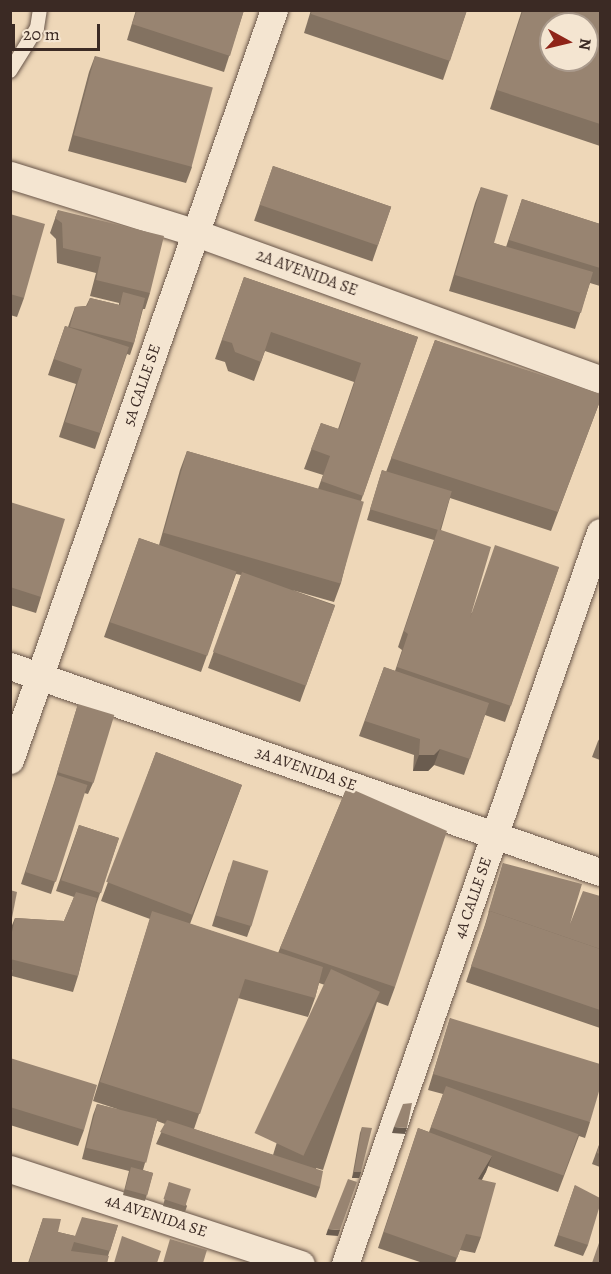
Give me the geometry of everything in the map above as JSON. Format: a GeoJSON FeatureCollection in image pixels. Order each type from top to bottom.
{"type":"FeatureCollection","features":[{"type":"Feature","properties":{"kind":"street","name":"5A CALLE SE"},"geometry":{"type":"LineString","coordinates":[[10,759],[274,10]]}},
{"type":"Feature","properties":{"kind":"street","name":"2A AVENIDA SE"},"geometry":{"type":"LineString","coordinates":[[10,175],[196,233],[600,378]]}},
{"type":"Feature","properties":{"kind":"street","name":"4A CALLE SE"},"geometry":{"type":"LineString","coordinates":[[345,1263],[600,532]]}},
{"type":"Feature","properties":{"kind":"street","name":"3A AVENIDA SE"},"geometry":{"type":"LineString","coordinates":[[10,666],[600,872]]}},
{"type":"Feature","properties":{"kind":"street","name":"4A AVENIDA SE"},"geometry":{"type":"LineString","coordinates":[[10,1169],[301,1263]]}},
{"type":"Feature","properties":{"kind":"lane"},"geometry":{"type":"LineString","coordinates":[[10,71],[37,28],[40,10]]}},
{"type":"Feature","properties":{"kind":"building"},"geometry":{"type":"Polygon","coordinates":[[[137,10],[244,10],[230,56],[132,24],[137,10]]]}},
{"type":"Feature","properties":{"kind":"building"},"geometry":{"type":"Polygon","coordinates":[[[312,10],[467,10],[450,61],[311,14],[312,10]]]}},
{"type":"Feature","properties":{"kind":"building"},"geometry":{"type":"Polygon","coordinates":[[[523,10],[600,10],[600,124],[497,90],[523,10]]]}},
{"type":"Feature","properties":{"kind":"building"},"geometry":{"type":"Polygon","coordinates":[[[95,56],[213,88],[192,167],[74,135],[95,56]]]}},
{"type":"Feature","properties":{"kind":"building"},"geometry":{"type":"Polygon","coordinates":[[[273,166],[391,207],[378,245],[260,205],[273,166]]]}},
{"type":"Feature","properties":{"kind":"building"},"geometry":{"type":"Polygon","coordinates":[[[481,187],[508,195],[494,243],[593,272],[581,313],[455,275],[481,187]]]}},
{"type":"Feature","properties":{"kind":"building"},"geometry":{"type":"Polygon","coordinates":[[[522,199],[600,224],[600,268],[509,240],[522,199]]]}},
{"type":"Feature","properties":{"kind":"building"},"geometry":{"type":"Polygon","coordinates":[[[58,210],[164,236],[150,293],[96,280],[101,257],[63,248],[62,223],[55,218],[58,210]]]}},
{"type":"Feature","properties":{"kind":"building"},"geometry":{"type":"Polygon","coordinates":[[[10,214],[45,224],[24,298],[10,294],[10,214]]]}},
{"type":"Feature","properties":{"kind":"building"},"geometry":{"type":"Polygon","coordinates":[[[244,277],[418,337],[363,496],[321,481],[330,456],[311,449],[321,423],[339,429],[361,363],[271,332],[261,362],[235,352],[232,343],[222,340],[244,277]]]}},
{"type":"Feature","properties":{"kind":"building"},"geometry":{"type":"Polygon","coordinates":[[[123,292],[145,298],[134,343],[70,327],[75,307],[87,306],[90,298],[120,305],[123,292]]]}},
{"type":"Feature","properties":{"kind":"building"},"geometry":{"type":"Polygon","coordinates":[[[65,326],[129,347],[100,433],[65,422],[82,369],[54,359],[65,326]]]}},
{"type":"Feature","properties":{"kind":"building"},"geometry":{"type":"Polygon","coordinates":[[[435,340],[600,394],[600,401],[558,512],[391,458],[435,340]]]}},
{"type":"Feature","properties":{"kind":"building"},"geometry":{"type":"Polygon","coordinates":[[[187,451],[364,502],[340,583],[164,533],[187,451]]]}},
{"type":"Feature","properties":{"kind":"building"},"geometry":{"type":"Polygon","coordinates":[[[382,470],[452,491],[440,531],[370,509],[382,470]]]}},
{"type":"Feature","properties":{"kind":"building"},"geometry":{"type":"Polygon","coordinates":[[[10,502],[65,519],[41,597],[10,587],[10,502]]]}},
{"type":"Feature","properties":{"kind":"building"},"geometry":{"type":"Polygon","coordinates":[[[438,529],[491,547],[470,618],[495,545],[559,567],[511,706],[397,667],[408,634],[404,631],[438,529]]]}},
{"type":"Feature","properties":{"kind":"building"},"geometry":{"type":"Polygon","coordinates":[[[139,538],[236,572],[207,656],[110,622],[139,538]]]}},
{"type":"Feature","properties":{"kind":"building"},"geometry":{"type":"Polygon","coordinates":[[[242,572],[335,606],[306,686],[213,652],[242,572]]]}},
{"type":"Feature","properties":{"kind":"building"},"geometry":{"type":"Polygon","coordinates":[[[384,667],[489,703],[470,759],[440,749],[434,755],[419,755],[420,739],[365,721],[384,667]]]}},
{"type":"Feature","properties":{"kind":"building"},"geometry":{"type":"Polygon","coordinates":[[[78,704],[114,715],[94,783],[57,772],[78,704]]]}},
{"type":"Feature","properties":{"kind":"building"},"geometry":{"type":"Polygon","coordinates":[[[156,752],[242,785],[192,915],[106,882],[156,752]]]}},
{"type":"Feature","properties":{"kind":"building"},"geometry":{"type":"Polygon","coordinates":[[[57,775],[87,785],[56,882],[25,872],[57,775]]]}},
{"type":"Feature","properties":{"kind":"building"},"geometry":{"type":"Polygon","coordinates":[[[347,787],[447,831],[395,987],[280,948],[347,787]]]}},
{"type":"Feature","properties":{"kind":"building"},"geometry":{"type":"Polygon","coordinates":[[[79,825],[119,838],[101,893],[61,880],[79,825]]]}},
{"type":"Feature","properties":{"kind":"building"},"geometry":{"type":"Polygon","coordinates":[[[233,860],[268,871],[251,926],[216,915],[233,860]]]}},
{"type":"Feature","properties":{"kind":"building"},"geometry":{"type":"Polygon","coordinates":[[[503,863],[582,884],[570,924],[583,891],[600,896],[600,949],[490,911],[488,913],[503,863]]]}},
{"type":"Feature","properties":{"kind":"building"},"geometry":{"type":"Polygon","coordinates":[[[10,890],[17,892],[11,923],[10,922],[10,890]]]}},
{"type":"Feature","properties":{"kind":"building"},"geometry":{"type":"Polygon","coordinates":[[[76,892],[97,898],[78,976],[10,959],[10,941],[15,918],[64,921],[76,892]]]}},
{"type":"Feature","properties":{"kind":"building"},"geometry":{"type":"Polygon","coordinates":[[[152,911],[323,967],[315,998],[245,979],[200,1114],[100,1082],[152,911]]]}},
{"type":"Feature","properties":{"kind":"building"},"geometry":{"type":"Polygon","coordinates":[[[490,911],[600,949],[600,1010],[471,966],[490,911]]]}},
{"type":"Feature","properties":{"kind":"building"},"geometry":{"type":"Polygon","coordinates":[[[331,969],[380,992],[303,1156],[255,1133],[331,969]]]}},
{"type":"Feature","properties":{"kind":"building"},"geometry":{"type":"Polygon","coordinates":[[[450,1018],[600,1064],[600,1088],[590,1122],[433,1074],[450,1018]]]}},
{"type":"Feature","properties":{"kind":"building"},"geometry":{"type":"Polygon","coordinates":[[[10,1058],[97,1085],[84,1130],[10,1107],[10,1058]]]}},
{"type":"Feature","properties":{"kind":"building"},"geometry":{"type":"Polygon","coordinates":[[[446,1086],[578,1134],[563,1176],[431,1127],[446,1086]]]}},
{"type":"Feature","properties":{"kind":"building"},"geometry":{"type":"Polygon","coordinates":[[[412,1103],[407,1128],[394,1127],[403,1104],[412,1103]]]}},
{"type":"Feature","properties":{"kind":"building"},"geometry":{"type":"Polygon","coordinates":[[[97,1104],[157,1119],[146,1163],[86,1148],[97,1104]]]}},
{"type":"Feature","properties":{"kind":"building"},"geometry":{"type":"Polygon","coordinates":[[[167,1120],[323,1171],[320,1187],[160,1132],[167,1120]]]}},
{"type":"Feature","properties":{"kind":"building"},"geometry":{"type":"Polygon","coordinates":[[[362,1127],[372,1128],[361,1172],[354,1172],[362,1127]]]}},
{"type":"Feature","properties":{"kind":"building"},"geometry":{"type":"Polygon","coordinates":[[[418,1128],[492,1156],[478,1179],[496,1183],[481,1237],[466,1234],[457,1258],[384,1232],[418,1128]]]}},
{"type":"Feature","properties":{"kind":"building"},"geometry":{"type":"Polygon","coordinates":[[[131,1167],[153,1173],[147,1195],[125,1189],[131,1167]]]}},
{"type":"Feature","properties":{"kind":"building"},"geometry":{"type":"Polygon","coordinates":[[[348,1179],[357,1182],[340,1230],[328,1229],[348,1179]]]}},
{"type":"Feature","properties":{"kind":"building"},"geometry":{"type":"Polygon","coordinates":[[[169,1182],[191,1189],[185,1206],[163,1199],[169,1182]]]}},
{"type":"Feature","properties":{"kind":"building"},"geometry":{"type":"Polygon","coordinates":[[[575,1185],[600,1198],[588,1245],[558,1235],[575,1185]]]}},
{"type":"Feature","properties":{"kind":"building"},"geometry":{"type":"Polygon","coordinates":[[[82,1217],[118,1225],[110,1251],[74,1242],[71,1251],[109,1256],[107,1263],[29,1262],[43,1218],[61,1219],[58,1232],[75,1236],[82,1217]]]}},
{"type":"Feature","properties":{"kind":"building"},"geometry":{"type":"Polygon","coordinates":[[[122,1236],[161,1251],[157,1263],[114,1263],[122,1236]]]}},
{"type":"Feature","properties":{"kind":"building"},"geometry":{"type":"Polygon","coordinates":[[[170,1239],[207,1250],[203,1263],[163,1263],[170,1239]]]}},
{"type":"Feature","properties":{"kind":"building"},"geometry":{"type":"Polygon","coordinates":[[[600,1240],[600,1263],[592,1263],[600,1240]]]}}]}
